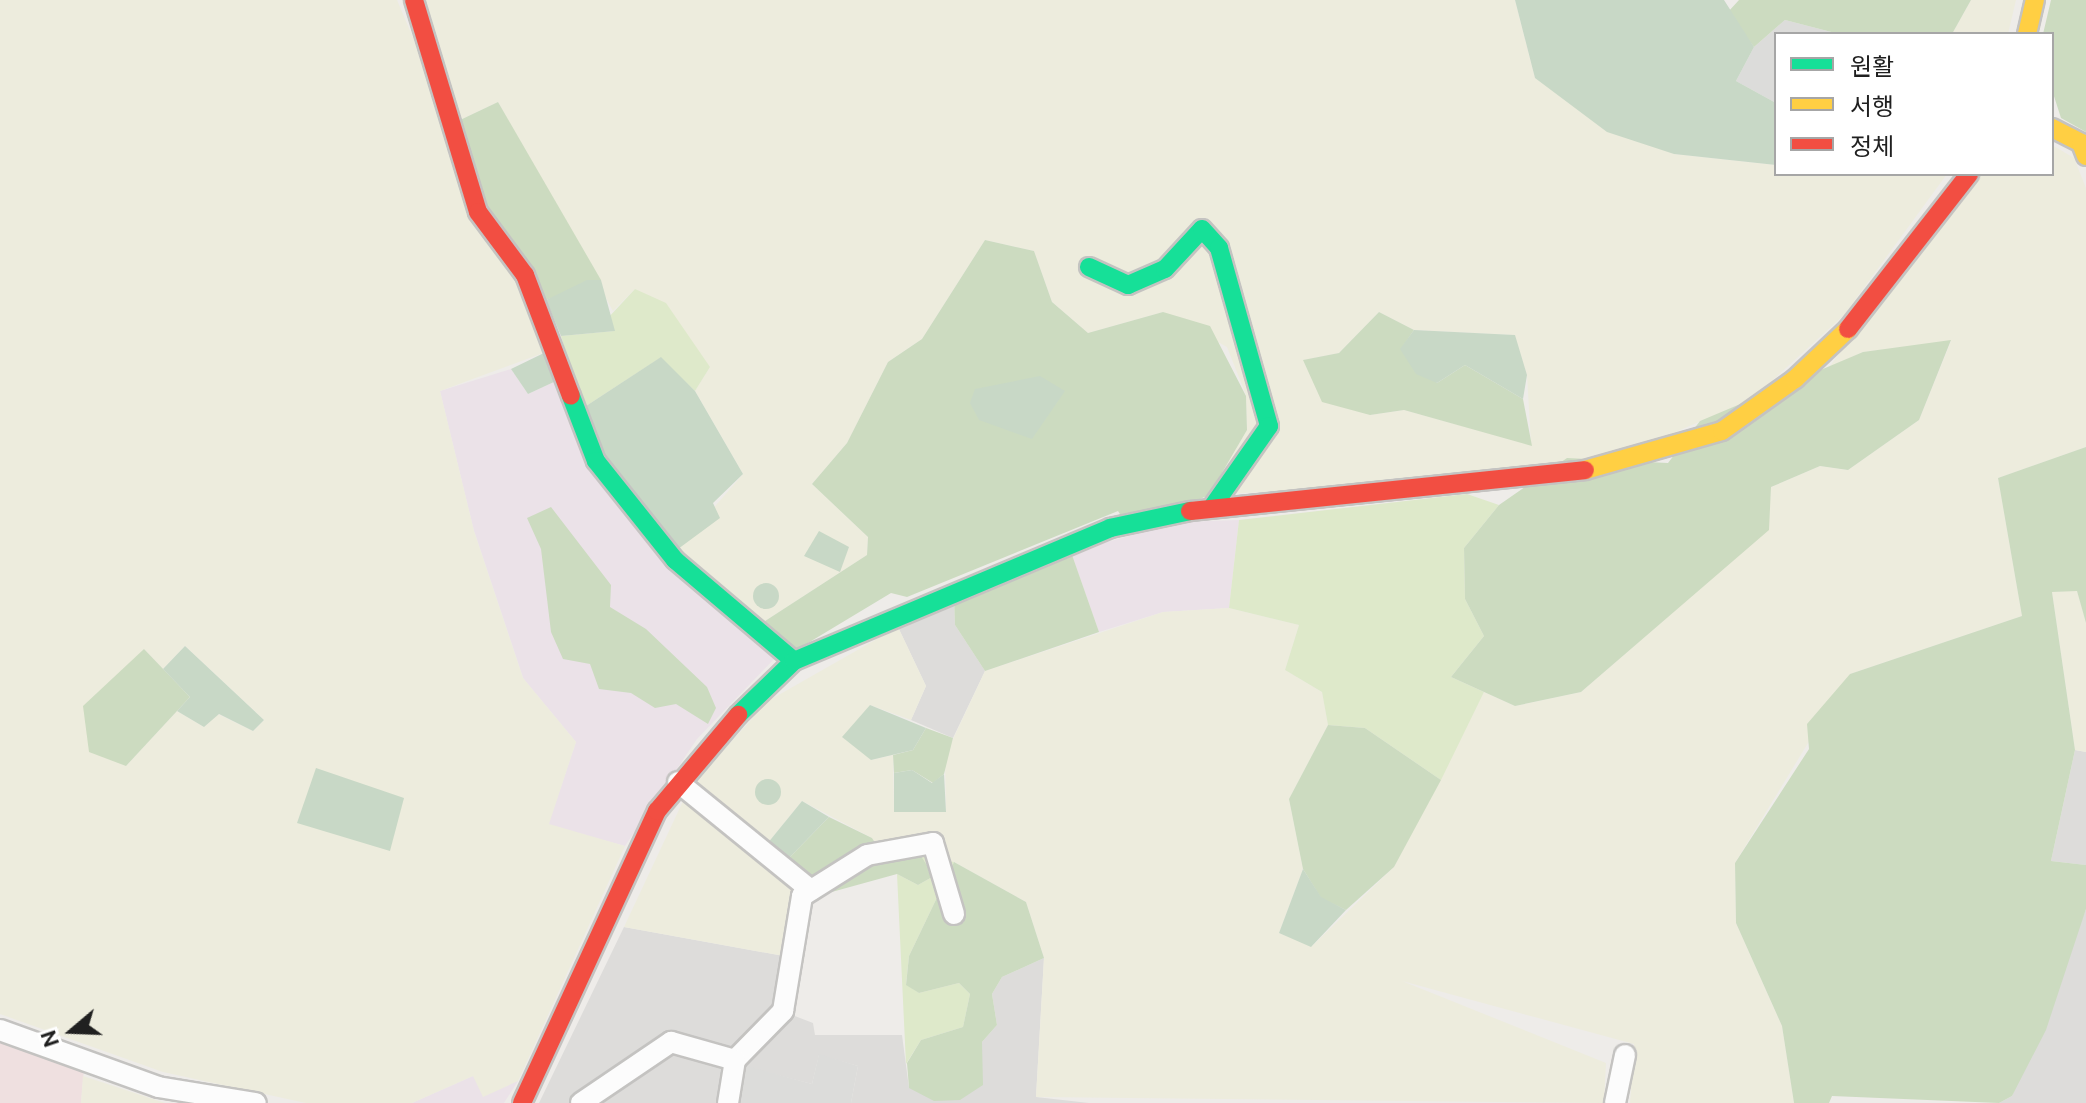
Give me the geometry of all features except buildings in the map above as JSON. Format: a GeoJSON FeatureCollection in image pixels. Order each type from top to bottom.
{"type":"FeatureCollection","features":[{"type":"Feature","properties":{"kind":"street"},"geometry":{"type":"LineString","coordinates":[[414,0],[478,212],[525,275],[596,461],[675,560],[794,661]]}},
{"type":"Feature","properties":{"kind":"street"},"geometry":{"type":"LineString","coordinates":[[2027,32],[2035,0]]}},
{"type":"Feature","properties":{"kind":"street"},"geometry":{"type":"LineString","coordinates":[[2054,129],[2081,143],[2086,156]]}},
{"type":"Feature","properties":{"kind":"street"},"geometry":{"type":"LineString","coordinates":[[522,1103],[657,811],[678,782],[794,661],[1053,547],[1213,506],[1613,467],[1722,431],[1795,379],[1858,319],[1967,176]]}},
{"type":"Feature","properties":{"kind":"street"},"geometry":{"type":"LineString","coordinates":[[1089,267],[1128,285],[1165,269],[1202,229],[1219,248],[1269,426],[1213,506]]}},
{"type":"Feature","properties":{"kind":"street"},"geometry":{"type":"LineString","coordinates":[[678,782],[811,890]]}},
{"type":"Feature","properties":{"kind":"street"},"geometry":{"type":"LineString","coordinates":[[728,1103],[735,1060],[783,1011],[802,896],[867,855],[933,843],[954,914]]}},
{"type":"Feature","properties":{"kind":"street"},"geometry":{"type":"LineString","coordinates":[[0,1030],[158,1087],[256,1103]]}},
{"type":"Feature","properties":{"kind":"street"},"geometry":{"type":"LineString","coordinates":[[581,1103],[671,1042],[735,1060]]}},
{"type":"Feature","properties":{"kind":"street"},"geometry":{"type":"LineString","coordinates":[[1615,1103],[1625,1055]]}},
{"type":"Feature","properties":{"kind":"shaded area"},"geometry":{"type":"Polygon","coordinates":[[[0,0],[397,0],[546,352],[440,391],[474,531],[523,678],[576,742],[549,824],[625,846],[518,1081],[483,1097],[473,1076],[412,1103],[306,1103],[163,1072],[0,1014],[0,0]],[[185,646],[163,669],[144,649],[126,766],[177,711],[204,727],[218,714],[253,731],[264,720],[185,646]]]}},
{"type":"Feature","properties":{"kind":"shaded area"},"geometry":{"type":"Polygon","coordinates":[[[423,0],[1515,0],[1535,78],[1674,154],[1774,165],[1774,176],[1946,176],[1844,315],[1751,400],[1673,433],[1627,471],[1209,495],[1247,430],[1246,395],[1227,347],[1163,312],[1088,333],[1052,302],[1034,251],[985,240],[922,339],[888,362],[847,443],[812,484],[868,537],[867,555],[762,623],[678,549],[743,474],[695,391],[710,367],[635,289],[613,311],[498,102],[458,121],[423,0]],[[1379,312],[1339,353],[1304,360],[1370,415],[1404,410],[1531,445],[1527,375],[1514,335],[1414,330],[1379,312]]]}},
{"type":"Feature","properties":{"kind":"shaded area"},"geometry":{"type":"Polygon","coordinates":[[[1971,0],[2016,0],[2008,32],[1953,32],[1971,0]]]}},
{"type":"Feature","properties":{"kind":"shaded area"},"geometry":{"type":"Polygon","coordinates":[[[1785,20],[1831,32],[1774,32],[1774,102],[1736,81],[1754,47],[1785,20]]]}},
{"type":"Feature","properties":{"kind":"shaded area"},"geometry":{"type":"Polygon","coordinates":[[[2054,146],[2074,158],[2086,188],[2086,447],[1998,478],[2022,616],[1850,674],[1735,863],[1736,923],[1782,1026],[1794,1103],[1630,1103],[1634,1044],[1402,981],[1606,1063],[1604,1103],[1036,1097],[1044,958],[1026,902],[954,862],[887,861],[872,838],[802,801],[767,844],[694,783],[768,701],[898,627],[926,686],[911,720],[870,705],[871,760],[893,755],[894,812],[946,812],[945,756],[985,671],[1163,612],[1229,608],[1299,625],[1285,670],[1322,692],[1328,725],[1289,799],[1303,869],[1279,933],[1312,946],[1394,867],[1484,692],[1515,706],[1581,692],[1768,530],[1771,487],[1820,466],[1848,470],[1919,420],[1951,341],[1863,352],[1829,367],[1978,176],[2054,176],[2054,146]]]}},
{"type":"Feature","properties":{"kind":"shaded area"},"geometry":{"type":"Polygon","coordinates":[[[511,369],[528,394],[556,381],[777,656],[697,739],[625,846],[548,825],[576,742],[523,678],[474,531],[440,391],[511,369]]]}},
{"type":"Feature","properties":{"kind":"shaded area"},"geometry":{"type":"Polygon","coordinates":[[[1239,520],[1229,608],[1163,612],[1099,632],[1071,552],[1180,522],[1239,520]]]}},
{"type":"Feature","properties":{"kind":"shaded area"},"geometry":{"type":"Polygon","coordinates":[[[2077,590],[2086,623],[2086,752],[2075,750],[2052,592],[2077,590]]]}},
{"type":"Feature","properties":{"kind":"shaded area"},"geometry":{"type":"Polygon","coordinates":[[[954,598],[955,625],[985,671],[953,738],[911,720],[926,686],[898,627],[954,598]]]}},
{"type":"Feature","properties":{"kind":"shaded area"},"geometry":{"type":"Polygon","coordinates":[[[2075,750],[2086,752],[2086,865],[2051,861],[2075,750]]]}},
{"type":"Feature","properties":{"kind":"shaded area"},"geometry":{"type":"Polygon","coordinates":[[[684,799],[800,890],[784,956],[624,927],[684,799]]]}},
{"type":"Feature","properties":{"kind":"shaded area"},"geometry":{"type":"Polygon","coordinates":[[[2086,909],[2086,1103],[1999,1103],[2012,1096],[2086,909]]]}},
{"type":"Feature","properties":{"kind":"shaded area"},"geometry":{"type":"Polygon","coordinates":[[[624,927],[784,956],[787,1013],[813,1023],[815,1035],[902,1035],[909,1088],[982,1042],[997,1025],[992,994],[1002,977],[1044,958],[1036,1097],[1089,1103],[851,1103],[858,1066],[819,1055],[812,1084],[739,1065],[733,1103],[539,1103],[624,927]]]}},
{"type":"Feature","properties":{"kind":"shaded area"},"geometry":{"type":"Polygon","coordinates":[[[0,1038],[84,1068],[81,1103],[0,1103],[0,1038]]]}},
{"type":"Feature","properties":{"kind":"shaded area"},"geometry":{"type":"Polygon","coordinates":[[[819,1054],[858,1066],[851,1103],[730,1103],[739,1064],[812,1084],[819,1054]]]}},
{"type":"Feature","properties":{"kind":"shaded area"},"geometry":{"type":"Polygon","coordinates":[[[83,1076],[165,1103],[81,1103],[83,1076]]]}},
{"type":"Feature","properties":{"kind":"shaded area"},"geometry":{"type":"Polygon","coordinates":[[[473,1076],[518,1081],[504,1103],[412,1103],[473,1076]]]}},
{"type":"Feature","properties":{"kind":"green space"},"geometry":{"type":"Polygon","coordinates":[[[1515,0],[1724,0],[1754,47],[1736,81],[1774,102],[1774,165],[1674,154],[1607,132],[1535,78],[1515,0]]]}},
{"type":"Feature","properties":{"kind":"green space"},"geometry":{"type":"Polygon","coordinates":[[[1739,0],[1971,0],[1953,32],[1831,32],[1785,20],[1754,47],[1728,12],[1739,0]]]}},
{"type":"Feature","properties":{"kind":"green space"},"geometry":{"type":"Polygon","coordinates":[[[2051,0],[2086,0],[2086,132],[2061,118],[2054,96],[2054,32],[2043,32],[2051,0]]]}},
{"type":"Feature","properties":{"kind":"green space"},"geometry":{"type":"Polygon","coordinates":[[[498,102],[601,280],[546,300],[485,211],[458,121],[498,102]]]}},
{"type":"Feature","properties":{"kind":"green space"},"geometry":{"type":"Polygon","coordinates":[[[985,240],[1034,251],[1052,302],[1088,333],[1163,312],[1210,326],[1246,396],[1247,430],[1209,495],[1130,530],[1118,511],[907,597],[891,593],[793,652],[762,623],[867,555],[868,537],[812,484],[847,443],[888,362],[922,339],[985,240]]]}},
{"type":"Feature","properties":{"kind":"green space"},"geometry":{"type":"Polygon","coordinates":[[[587,280],[601,280],[615,331],[561,336],[546,300],[587,280]]]}},
{"type":"Feature","properties":{"kind":"green space"},"geometry":{"type":"Polygon","coordinates":[[[635,289],[666,303],[710,367],[695,391],[660,358],[583,408],[561,336],[614,331],[607,319],[635,289]]]}},
{"type":"Feature","properties":{"kind":"green space"},"geometry":{"type":"Polygon","coordinates":[[[1379,312],[1414,330],[1401,349],[1437,383],[1465,365],[1523,399],[1532,446],[1404,410],[1370,415],[1322,402],[1303,360],[1339,353],[1379,312]]]}},
{"type":"Feature","properties":{"kind":"green space"},"geometry":{"type":"Polygon","coordinates":[[[1414,330],[1515,335],[1527,375],[1523,399],[1465,365],[1437,383],[1416,374],[1400,349],[1414,330]]]}},
{"type":"Feature","properties":{"kind":"green space"},"geometry":{"type":"Polygon","coordinates":[[[1951,340],[1919,420],[1848,470],[1820,466],[1771,487],[1769,530],[1581,692],[1515,706],[1451,677],[1484,636],[1465,599],[1464,548],[1499,505],[1567,458],[1668,463],[1700,421],[1863,352],[1951,340]]]}},
{"type":"Feature","properties":{"kind":"green space"},"geometry":{"type":"Polygon","coordinates":[[[546,352],[556,381],[528,394],[511,369],[546,352]]]}},
{"type":"Feature","properties":{"kind":"green space"},"geometry":{"type":"Polygon","coordinates":[[[661,357],[695,391],[743,474],[713,503],[720,518],[678,549],[610,465],[583,408],[661,357]]]}},
{"type":"Feature","properties":{"kind":"green space"},"geometry":{"type":"Polygon","coordinates":[[[1040,376],[1065,391],[1032,439],[979,420],[970,403],[975,389],[1040,376]]]}},
{"type":"Feature","properties":{"kind":"green space"},"geometry":{"type":"Polygon","coordinates":[[[2086,447],[2086,623],[2077,591],[2052,592],[2075,750],[2051,861],[2086,865],[2086,909],[2046,1030],[2012,1096],[1999,1103],[1832,1096],[1829,1103],[1794,1103],[1782,1026],[1736,923],[1735,863],[1809,749],[1807,724],[1850,674],[2022,616],[1998,478],[2086,447]]]}},
{"type":"Feature","properties":{"kind":"green space"},"geometry":{"type":"Polygon","coordinates":[[[1467,494],[1499,505],[1464,548],[1465,599],[1484,636],[1451,677],[1484,692],[1441,780],[1365,728],[1328,725],[1322,692],[1285,670],[1299,625],[1229,608],[1239,520],[1467,494]]]}},
{"type":"Feature","properties":{"kind":"green space"},"geometry":{"type":"Polygon","coordinates":[[[551,507],[611,585],[610,607],[646,629],[707,687],[716,708],[708,724],[676,704],[655,708],[631,693],[599,689],[590,664],[563,659],[551,632],[541,549],[527,518],[551,507]]]}},
{"type":"Feature","properties":{"kind":"green space"},"geometry":{"type":"Polygon","coordinates":[[[819,531],[849,547],[840,572],[804,556],[819,531]]]}},
{"type":"Feature","properties":{"kind":"green space"},"geometry":{"type":"Polygon","coordinates":[[[1071,552],[1099,632],[985,671],[955,625],[954,598],[1071,552]]]}},
{"type":"Feature","properties":{"kind":"green space"},"geometry":{"type":"Polygon","coordinates":[[[766,583],[775,587],[779,596],[775,605],[766,609],[757,605],[753,596],[757,587],[766,583]]]}},
{"type":"Feature","properties":{"kind":"green space"},"geometry":{"type":"Polygon","coordinates":[[[185,646],[264,720],[253,731],[219,714],[204,727],[177,711],[190,697],[163,669],[185,646]]]}},
{"type":"Feature","properties":{"kind":"green space"},"geometry":{"type":"Polygon","coordinates":[[[144,649],[190,697],[126,766],[89,752],[83,706],[144,649]]]}},
{"type":"Feature","properties":{"kind":"green space"},"geometry":{"type":"Polygon","coordinates":[[[870,705],[926,728],[913,750],[871,760],[842,737],[870,705]]]}},
{"type":"Feature","properties":{"kind":"green space"},"geometry":{"type":"Polygon","coordinates":[[[1328,725],[1365,728],[1441,780],[1394,867],[1346,910],[1321,898],[1303,869],[1289,799],[1328,725]]]}},
{"type":"Feature","properties":{"kind":"green space"},"geometry":{"type":"Polygon","coordinates":[[[926,728],[953,738],[944,774],[933,783],[912,770],[894,773],[893,755],[913,750],[926,728]]]}},
{"type":"Feature","properties":{"kind":"green space"},"geometry":{"type":"Polygon","coordinates":[[[316,768],[404,798],[390,851],[297,823],[316,768]]]}},
{"type":"Feature","properties":{"kind":"green space"},"geometry":{"type":"Polygon","coordinates":[[[912,770],[932,783],[944,774],[946,812],[894,812],[894,773],[912,770]]]}},
{"type":"Feature","properties":{"kind":"green space"},"geometry":{"type":"Polygon","coordinates":[[[768,779],[777,783],[781,792],[777,801],[768,805],[759,801],[755,792],[759,783],[768,779]]]}},
{"type":"Feature","properties":{"kind":"green space"},"geometry":{"type":"Polygon","coordinates":[[[802,801],[829,817],[787,860],[767,844],[802,801]]]}},
{"type":"Feature","properties":{"kind":"green space"},"geometry":{"type":"Polygon","coordinates":[[[829,817],[872,838],[887,861],[921,856],[934,876],[918,885],[897,874],[810,898],[787,860],[829,817]]]}},
{"type":"Feature","properties":{"kind":"green space"},"geometry":{"type":"Polygon","coordinates":[[[921,856],[954,862],[909,956],[906,984],[919,993],[959,983],[970,994],[963,1027],[921,1040],[906,1064],[897,874],[918,885],[934,876],[921,856]]]}},
{"type":"Feature","properties":{"kind":"green space"},"geometry":{"type":"Polygon","coordinates":[[[954,862],[1026,902],[1044,958],[1002,977],[992,994],[997,1025],[982,1042],[983,1085],[960,1100],[934,1101],[909,1088],[907,1063],[921,1040],[963,1027],[970,994],[959,983],[919,993],[906,985],[909,956],[954,862]]]}},
{"type":"Feature","properties":{"kind":"green space"},"geometry":{"type":"Polygon","coordinates":[[[1303,869],[1321,897],[1346,910],[1311,947],[1279,933],[1303,869]]]}},
{"type":"Feature","properties":{"kind":"traffic: fast"},"geometry":{"type":"LineString","coordinates":[[1089,267],[1128,285],[1165,269],[1202,229],[1219,248],[1269,426],[1213,506]]}},
{"type":"Feature","properties":{"kind":"traffic: fast"},"geometry":{"type":"LineString","coordinates":[[571,396],[596,461],[675,560],[794,661]]}},
{"type":"Feature","properties":{"kind":"traffic: fast"},"geometry":{"type":"LineString","coordinates":[[738,715],[794,661],[1110,528],[1190,511]]}},
{"type":"Feature","properties":{"kind":"traffic: slow"},"geometry":{"type":"LineString","coordinates":[[2027,32],[2035,0]]}},
{"type":"Feature","properties":{"kind":"traffic: slow"},"geometry":{"type":"LineString","coordinates":[[2054,129],[2081,143],[2086,156]]}},
{"type":"Feature","properties":{"kind":"traffic: slow"},"geometry":{"type":"LineString","coordinates":[[1585,470],[1722,431],[1795,379],[1848,329]]}},
{"type":"Feature","properties":{"kind":"traffic: jam"},"geometry":{"type":"LineString","coordinates":[[414,0],[478,212],[525,275],[571,396]]}},
{"type":"Feature","properties":{"kind":"traffic: jam"},"geometry":{"type":"LineString","coordinates":[[1848,329],[1967,176]]}},
{"type":"Feature","properties":{"kind":"traffic: jam"},"geometry":{"type":"LineString","coordinates":[[1190,511],[1585,470]]}},
{"type":"Feature","properties":{"kind":"traffic: jam"},"geometry":{"type":"LineString","coordinates":[[522,1103],[657,811],[738,715]]}}]}
